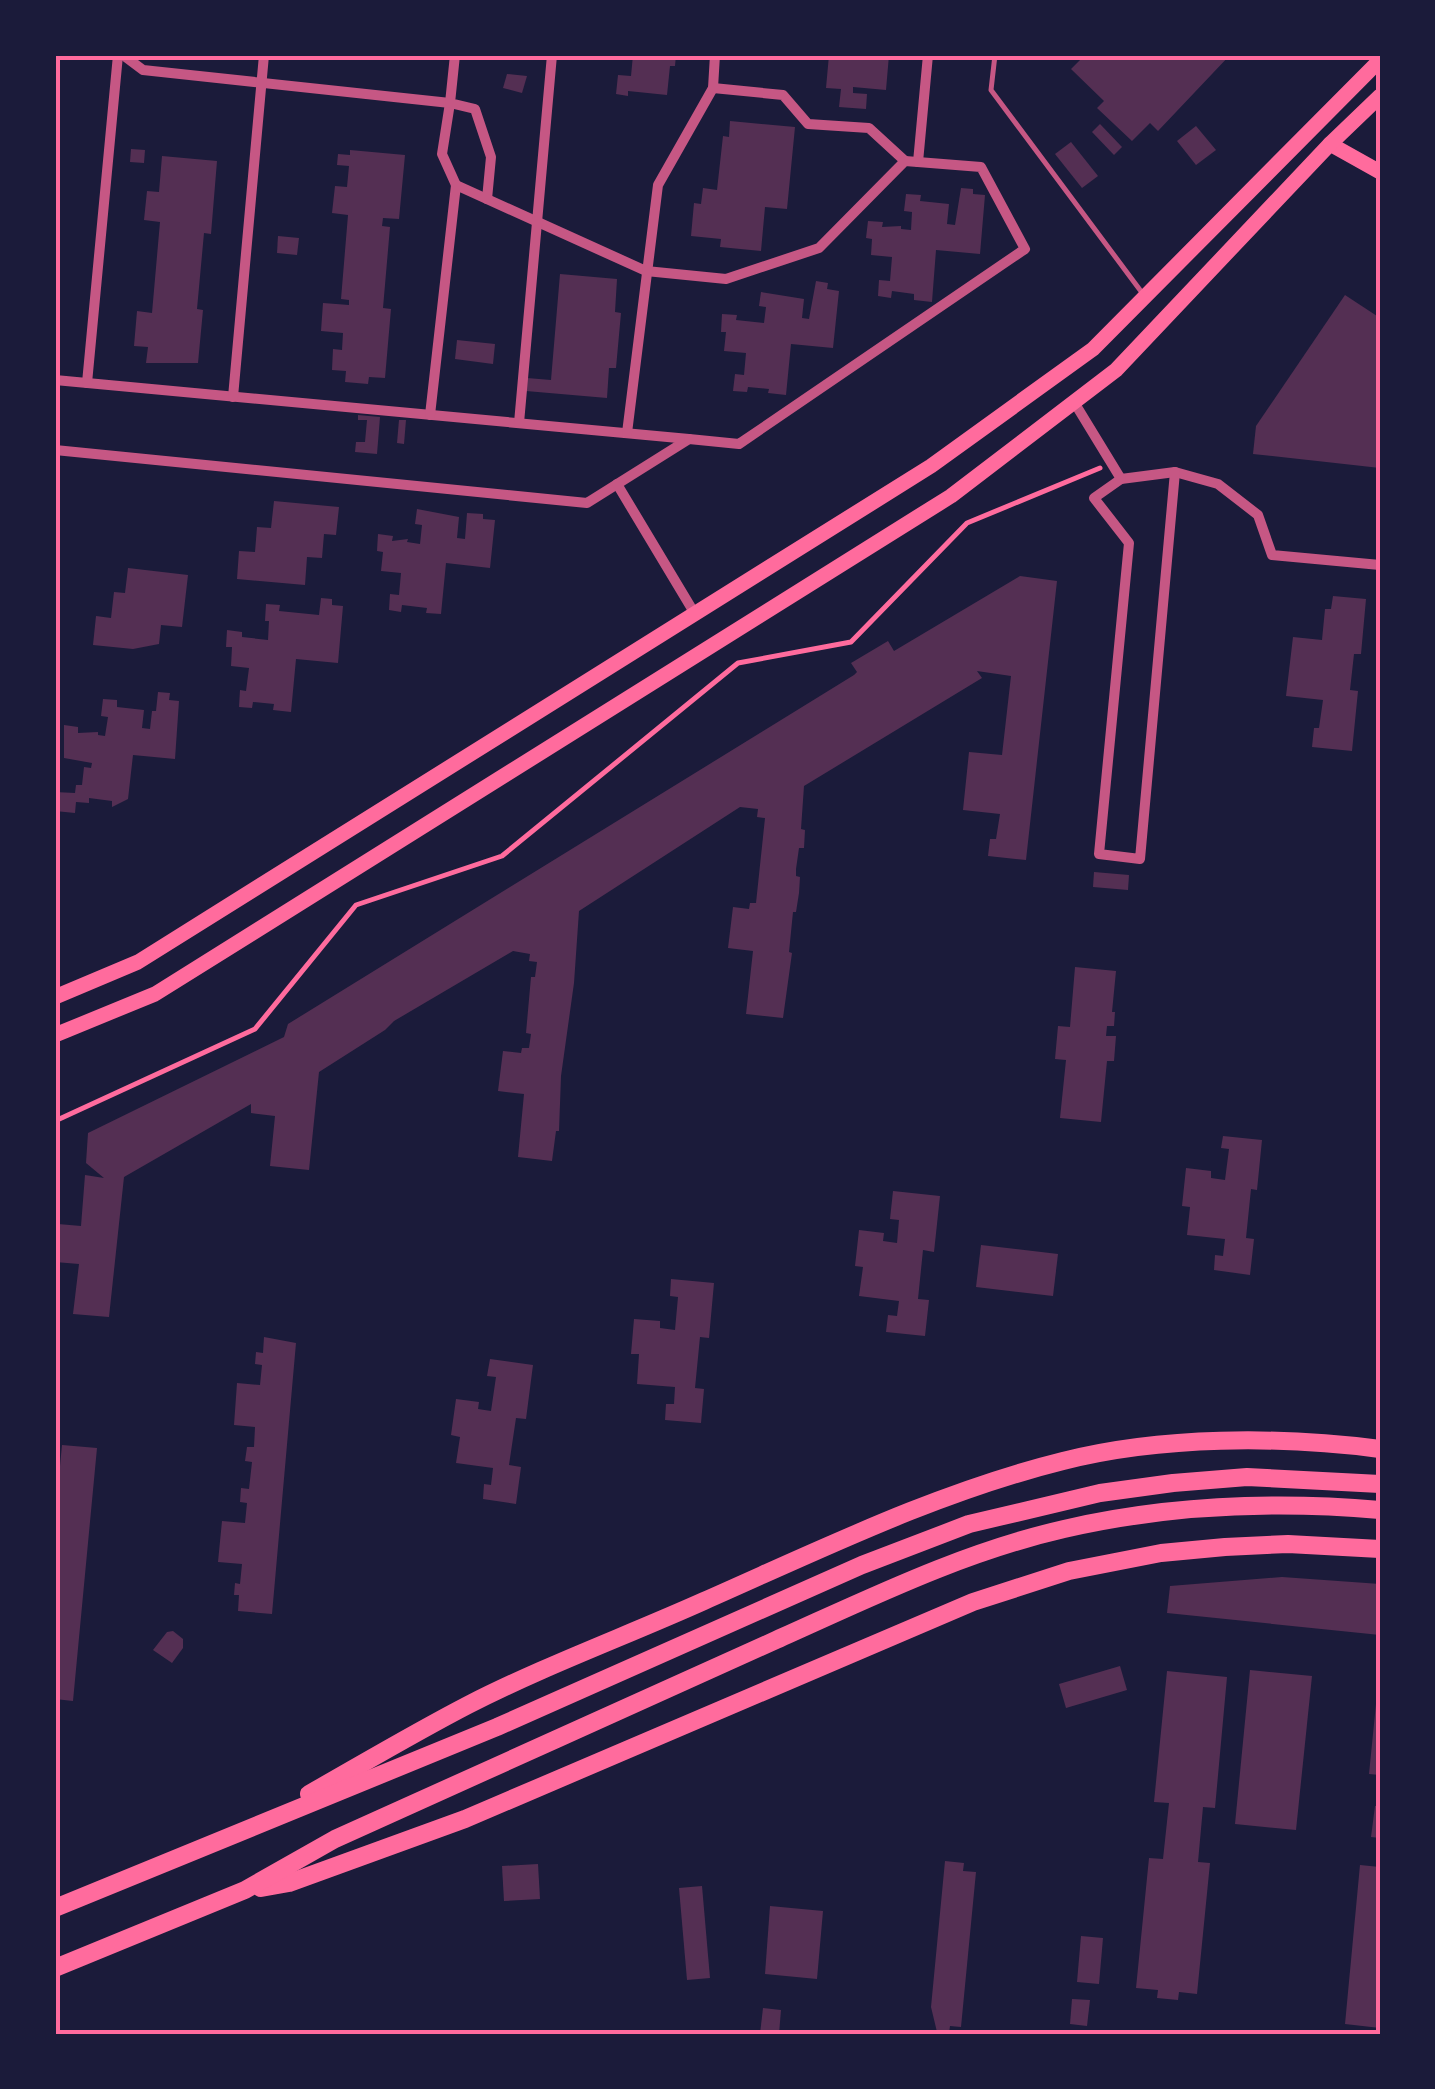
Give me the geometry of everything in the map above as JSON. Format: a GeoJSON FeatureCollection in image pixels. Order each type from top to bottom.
{"type":"FeatureCollection","features":[{"type":"Feature","properties":{"kind":"highway"},"geometry":{"type":"LineString","coordinates":[[233,1836],[471,1704],[841,1539],[948,1496],[1067,1460],[1143,1448],[1279,1441],[1380,1449]]}},
{"type":"Feature","properties":{"kind":"highway"},"geometry":{"type":"LineString","coordinates":[[55,1908],[497,1726],[862,1565],[969,1524],[1100,1492],[1173,1483],[1247,1477],[1380,1484]]}},
{"type":"Feature","properties":{"kind":"highway"},"geometry":{"type":"LineString","coordinates":[[55,1968],[245,1890],[335,1839],[902,1584],[1009,1543],[1130,1516],[1253,1504],[1380,1510]]}},
{"type":"Feature","properties":{"kind":"highway"},"geometry":{"type":"LineString","coordinates":[[245,1890],[289,1883],[466,1819],[973,1602],[1070,1570],[1161,1552],[1226,1547],[1288,1544],[1380,1549]]}},
{"type":"Feature","properties":{"kind":"main road"},"geometry":{"type":"LineString","coordinates":[[55,997],[138,962],[932,466],[1093,348],[1380,60]]}},
{"type":"Feature","properties":{"kind":"main road"},"geometry":{"type":"LineString","coordinates":[[55,1036],[155,994],[951,496],[1116,370],[1380,96]]}},
{"type":"Feature","properties":{"kind":"main road"},"geometry":{"type":"LineString","coordinates":[[1330,144],[1380,172]]}},
{"type":"Feature","properties":{"kind":"street"},"geometry":{"type":"LineString","coordinates":[[87,383],[121,55],[142,70],[450,103],[475,110],[491,156],[488,199]]}},
{"type":"Feature","properties":{"kind":"street"},"geometry":{"type":"LineString","coordinates":[[233,396],[264,55]]}},
{"type":"Feature","properties":{"kind":"street"},"geometry":{"type":"LineString","coordinates":[[430,415],[456,185],[442,154],[455,55]]}},
{"type":"Feature","properties":{"kind":"street"},"geometry":{"type":"LineString","coordinates":[[519,423],[552,55]]}},
{"type":"Feature","properties":{"kind":"street"},"geometry":{"type":"LineString","coordinates":[[627,433],[658,185],[713,88],[715,55]]}},
{"type":"Feature","properties":{"kind":"street"},"geometry":{"type":"LineString","coordinates":[[918,162],[928,55]]}},
{"type":"Feature","properties":{"kind":"street"},"geometry":{"type":"LineString","coordinates":[[55,380],[739,444],[1025,249],[981,168],[905,161],[869,128],[808,124],[783,95],[713,88]]}},
{"type":"Feature","properties":{"kind":"street"},"geometry":{"type":"LineString","coordinates":[[456,185],[646,271],[726,279],[819,248],[905,161]]}},
{"type":"Feature","properties":{"kind":"street"},"geometry":{"type":"LineString","coordinates":[[1074,402],[1121,478]]}},
{"type":"Feature","properties":{"kind":"street"},"geometry":{"type":"LineString","coordinates":[[55,450],[588,503],[689,440]]}},
{"type":"Feature","properties":{"kind":"street"},"geometry":{"type":"LineString","coordinates":[[1175,472],[1140,859],[1099,854],[1129,544],[1094,498],[1121,478],[1175,472],[1218,484],[1258,515],[1272,555],[1380,565]]}},
{"type":"Feature","properties":{"kind":"street"},"geometry":{"type":"LineString","coordinates":[[617,484],[695,614]]}},
{"type":"Feature","properties":{"kind":"lane"},"geometry":{"type":"LineString","coordinates":[[995,55],[992,90],[1145,297]]}},
{"type":"Feature","properties":{"kind":"path"},"geometry":{"type":"LineString","coordinates":[[55,1122],[255,1029],[356,905],[502,856],[738,663],[851,642],[967,523],[1112,463]]}},
{"type":"Feature","properties":{"kind":"building"},"geometry":{"type":"Polygon","coordinates":[[[633,55],[676,55],[675,66],[670,66],[667,95],[628,91],[628,96],[616,94],[618,75],[631,76],[633,55]]]}},
{"type":"Feature","properties":{"kind":"building"},"geometry":{"type":"Polygon","coordinates":[[[829,55],[889,55],[886,90],[853,87],[853,93],[867,94],[866,109],[839,107],[841,89],[826,88],[829,55]]]}},
{"type":"Feature","properties":{"kind":"building"},"geometry":{"type":"Polygon","coordinates":[[[1085,55],[1230,55],[1158,131],[1150,123],[1132,141],[1097,108],[1104,101],[1071,69],[1085,55]]]}},
{"type":"Feature","properties":{"kind":"building"},"geometry":{"type":"Polygon","coordinates":[[[507,74],[527,76],[522,93],[503,88],[507,74]]]}},
{"type":"Feature","properties":{"kind":"building"},"geometry":{"type":"Polygon","coordinates":[[[730,121],[795,127],[787,209],[765,207],[761,251],[720,247],[721,239],[691,236],[694,203],[701,204],[703,188],[717,190],[723,136],[729,137],[730,121]]]}},
{"type":"Feature","properties":{"kind":"building"},"geometry":{"type":"Polygon","coordinates":[[[1100,124],[1122,147],[1114,155],[1092,132],[1100,124]]]}},
{"type":"Feature","properties":{"kind":"building"},"geometry":{"type":"Polygon","coordinates":[[[1196,126],[1216,150],[1196,165],[1177,141],[1196,126]]]}},
{"type":"Feature","properties":{"kind":"building"},"geometry":{"type":"Polygon","coordinates":[[[1071,142],[1098,176],[1082,188],[1055,154],[1071,142]]]}},
{"type":"Feature","properties":{"kind":"building"},"geometry":{"type":"Polygon","coordinates":[[[131,149],[145,150],[144,163],[130,162],[131,149]]]}},
{"type":"Feature","properties":{"kind":"building"},"geometry":{"type":"Polygon","coordinates":[[[350,150],[405,155],[399,219],[383,218],[382,226],[390,227],[383,308],[391,309],[385,378],[369,377],[368,384],[345,382],[346,371],[332,370],[333,349],[342,350],[343,333],[321,331],[323,303],[349,305],[349,300],[341,299],[348,215],[332,213],[335,186],[347,187],[349,166],[337,165],[338,154],[350,155],[350,150]]]}},
{"type":"Feature","properties":{"kind":"building"},"geometry":{"type":"Polygon","coordinates":[[[162,156],[217,161],[211,234],[204,233],[197,309],[203,310],[198,363],[146,363],[148,347],[134,346],[137,311],[152,313],[160,222],[144,220],[147,191],[159,192],[162,156]]]}},
{"type":"Feature","properties":{"kind":"building"},"geometry":{"type":"Polygon","coordinates":[[[961,188],[985,195],[980,254],[936,250],[932,302],[892,291],[891,298],[878,296],[879,280],[890,281],[892,257],[871,255],[872,239],[866,238],[868,221],[883,222],[882,227],[911,230],[912,212],[904,211],[906,194],[921,195],[920,201],[949,204],[947,224],[955,225],[961,188]]]}},
{"type":"Feature","properties":{"kind":"building"},"geometry":{"type":"Polygon","coordinates":[[[278,236],[299,238],[297,255],[277,253],[278,236]]]}},
{"type":"Feature","properties":{"kind":"building"},"geometry":{"type":"Polygon","coordinates":[[[560,274],[617,279],[615,312],[621,313],[616,368],[609,368],[607,398],[526,391],[527,378],[551,380],[560,274]]]}},
{"type":"Feature","properties":{"kind":"building"},"geometry":{"type":"Polygon","coordinates":[[[816,281],[839,291],[833,348],[791,344],[786,395],[748,387],[747,392],[733,391],[735,374],[744,375],[746,353],[724,351],[726,332],[721,332],[722,314],[764,323],[766,307],[759,306],[761,292],[804,299],[802,318],[809,319],[816,281]]]}},
{"type":"Feature","properties":{"kind":"building"},"geometry":{"type":"Polygon","coordinates":[[[1345,295],[1380,318],[1380,468],[1253,454],[1256,426],[1345,295]]]}},
{"type":"Feature","properties":{"kind":"building"},"geometry":{"type":"Polygon","coordinates":[[[457,340],[495,344],[493,364],[455,359],[457,340]]]}},
{"type":"Feature","properties":{"kind":"building"},"geometry":{"type":"Polygon","coordinates":[[[358,415],[380,417],[377,454],[355,452],[356,442],[365,442],[367,420],[358,420],[358,415]]]}},
{"type":"Feature","properties":{"kind":"building"},"geometry":{"type":"Polygon","coordinates":[[[399,420],[406,420],[404,444],[397,443],[399,420]]]}},
{"type":"Feature","properties":{"kind":"building"},"geometry":{"type":"Polygon","coordinates":[[[274,501],[339,507],[336,535],[324,534],[322,558],[307,557],[305,585],[237,579],[239,551],[255,552],[257,527],[271,528],[274,501]]]}},
{"type":"Feature","properties":{"kind":"building"},"geometry":{"type":"Polygon","coordinates":[[[417,509],[459,517],[457,538],[465,539],[467,513],[495,520],[490,568],[446,563],[441,614],[402,605],[401,612],[389,610],[390,594],[399,595],[401,573],[381,571],[383,552],[377,551],[378,534],[393,536],[392,541],[408,539],[407,542],[420,544],[422,525],[415,524],[417,509]]]}},
{"type":"Feature","properties":{"kind":"building"},"geometry":{"type":"Polygon","coordinates":[[[128,568],[188,575],[182,627],[161,625],[159,644],[133,649],[93,645],[96,616],[111,618],[114,592],[125,593],[128,568]]]}},
{"type":"Feature","properties":{"kind":"building"},"geometry":{"type":"Polygon","coordinates":[[[1020,576],[1057,581],[1026,860],[988,856],[990,839],[996,839],[1000,814],[963,810],[969,752],[1002,755],[1011,676],[977,671],[982,678],[804,786],[804,848],[799,848],[796,869],[799,893],[793,912],[783,1018],[746,1014],[753,951],[728,948],[733,907],[749,909],[750,903],[756,903],[765,818],[757,817],[758,809],[740,807],[579,911],[559,1131],[552,1161],[518,1157],[524,1094],[498,1091],[503,1051],[521,1053],[522,1048],[529,1048],[531,1034],[526,1033],[531,977],[535,977],[537,962],[529,961],[530,954],[513,951],[394,1021],[319,1072],[309,1170],[270,1166],[275,1116],[251,1113],[251,1104],[124,1177],[109,1317],[73,1314],[79,1264],[55,1262],[55,1246],[58,1224],[81,1226],[85,1175],[104,1178],[86,1163],[88,1133],[284,1037],[288,1024],[854,675],[857,672],[851,663],[888,641],[894,651],[1020,576]]]}},
{"type":"Feature","properties":{"kind":"building"},"geometry":{"type":"Polygon","coordinates":[[[1333,596],[1366,599],[1361,654],[1354,654],[1350,690],[1358,691],[1352,751],[1312,747],[1323,700],[1286,696],[1293,637],[1322,640],[1325,609],[1331,609],[1333,596]]]}},
{"type":"Feature","properties":{"kind":"building"},"geometry":{"type":"Polygon","coordinates":[[[321,598],[343,606],[338,663],[296,659],[291,712],[273,710],[274,704],[253,702],[252,708],[239,707],[240,690],[246,691],[249,668],[231,666],[232,647],[226,647],[227,630],[242,632],[242,637],[268,640],[266,604],[280,605],[279,611],[319,615],[321,598]]]}},
{"type":"Feature","properties":{"kind":"building"},"geometry":{"type":"Polygon","coordinates":[[[158,692],[170,693],[169,700],[179,701],[175,759],[133,755],[128,799],[112,807],[112,801],[89,798],[89,803],[76,802],[75,813],[55,811],[55,792],[75,793],[76,785],[82,785],[84,767],[91,768],[92,763],[64,758],[64,725],[78,727],[78,733],[98,732],[105,736],[108,717],[101,716],[103,699],[117,700],[117,707],[144,710],[142,728],[150,729],[158,692]]]}},
{"type":"Feature","properties":{"kind":"building"},"geometry":{"type":"Polygon","coordinates":[[[1094,872],[1129,875],[1128,890],[1093,887],[1094,872]]]}},
{"type":"Feature","properties":{"kind":"building"},"geometry":{"type":"Polygon","coordinates":[[[1075,967],[1116,971],[1114,1026],[1107,1026],[1106,1036],[1116,1036],[1114,1061],[1107,1061],[1101,1122],[1060,1118],[1066,1060],[1055,1059],[1058,1026],[1070,1027],[1075,967]]]}},
{"type":"Feature","properties":{"kind":"building"},"geometry":{"type":"Polygon","coordinates":[[[1223,1136],[1262,1140],[1257,1190],[1251,1189],[1246,1238],[1254,1239],[1250,1275],[1214,1270],[1215,1255],[1223,1256],[1225,1239],[1187,1235],[1190,1207],[1182,1206],[1186,1168],[1211,1171],[1211,1178],[1225,1180],[1229,1149],[1221,1148],[1223,1136]]]}},
{"type":"Feature","properties":{"kind":"building"},"geometry":{"type":"Polygon","coordinates":[[[893,1191],[940,1196],[934,1252],[923,1250],[918,1299],[929,1300],[925,1336],[886,1332],[888,1315],[897,1316],[899,1301],[859,1296],[863,1267],[855,1266],[859,1230],[884,1233],[883,1241],[897,1243],[899,1220],[890,1219],[893,1191]]]}},
{"type":"Feature","properties":{"kind":"building"},"geometry":{"type":"Polygon","coordinates":[[[981,1245],[1058,1254],[1053,1296],[976,1287],[981,1245]]]}},
{"type":"Feature","properties":{"kind":"building"},"geometry":{"type":"Polygon","coordinates":[[[671,1279],[714,1283],[709,1338],[700,1337],[695,1388],[704,1389],[701,1423],[665,1420],[666,1404],[674,1404],[675,1387],[637,1384],[639,1354],[631,1354],[634,1319],[660,1321],[660,1328],[675,1330],[678,1297],[670,1296],[671,1279]]]}},
{"type":"Feature","properties":{"kind":"building"},"geometry":{"type":"Polygon","coordinates":[[[264,1337],[296,1343],[272,1614],[238,1611],[235,1583],[240,1584],[242,1564],[218,1562],[222,1521],[245,1523],[247,1503],[240,1502],[241,1488],[249,1489],[252,1462],[245,1461],[247,1447],[254,1447],[255,1427],[234,1425],[237,1383],[260,1385],[262,1365],[255,1364],[256,1352],[263,1353],[264,1337]]]}},
{"type":"Feature","properties":{"kind":"building"},"geometry":{"type":"Polygon","coordinates":[[[490,1359],[533,1365],[526,1419],[516,1418],[509,1465],[521,1467],[516,1504],[483,1499],[484,1484],[491,1485],[493,1468],[456,1463],[460,1437],[451,1435],[456,1399],[479,1402],[478,1409],[491,1411],[496,1377],[487,1376],[490,1359]]]}},
{"type":"Feature","properties":{"kind":"building"},"geometry":{"type":"Polygon","coordinates":[[[62,1445],[97,1448],[73,1701],[55,1699],[55,1486],[58,1487],[62,1445]]]}},
{"type":"Feature","properties":{"kind":"building"},"geometry":{"type":"Polygon","coordinates":[[[1282,1577],[1380,1584],[1380,1635],[1167,1613],[1170,1586],[1282,1577]]]}},
{"type":"Feature","properties":{"kind":"building"},"geometry":{"type":"Polygon","coordinates":[[[173,1631],[183,1639],[183,1648],[172,1663],[153,1650],[167,1632],[173,1631]]]}},
{"type":"Feature","properties":{"kind":"building"},"geometry":{"type":"Polygon","coordinates":[[[1120,1666],[1127,1690],[1066,1708],[1059,1684],[1120,1666]]]}},
{"type":"Feature","properties":{"kind":"building"},"geometry":{"type":"Polygon","coordinates":[[[1250,1670],[1312,1676],[1296,1830],[1235,1824],[1250,1670]]]}},
{"type":"Feature","properties":{"kind":"building"},"geometry":{"type":"Polygon","coordinates":[[[1167,1671],[1227,1677],[1215,1808],[1203,1807],[1198,1862],[1210,1863],[1197,1994],[1179,1992],[1178,2000],[1157,1998],[1158,1990],[1136,1988],[1149,1858],[1163,1859],[1169,1803],[1154,1802],[1167,1671]]]}},
{"type":"Feature","properties":{"kind":"building"},"geometry":{"type":"Polygon","coordinates":[[[1380,1694],[1380,1775],[1369,1774],[1380,1694]]]}},
{"type":"Feature","properties":{"kind":"building"},"geometry":{"type":"Polygon","coordinates":[[[1375,1806],[1380,1806],[1380,1838],[1371,1837],[1375,1806]]]}},
{"type":"Feature","properties":{"kind":"building"},"geometry":{"type":"Polygon","coordinates":[[[945,1861],[964,1863],[963,1871],[976,1872],[961,2027],[950,2026],[949,2033],[937,2032],[931,2007],[945,1861]]]}},
{"type":"Feature","properties":{"kind":"building"},"geometry":{"type":"Polygon","coordinates":[[[538,1864],[540,1899],[504,1901],[502,1866],[538,1864]]]}},
{"type":"Feature","properties":{"kind":"building"},"geometry":{"type":"Polygon","coordinates":[[[1360,1865],[1380,1867],[1380,2028],[1345,2024],[1360,1865]]]}},
{"type":"Feature","properties":{"kind":"building"},"geometry":{"type":"Polygon","coordinates":[[[702,1886],[710,1978],[687,1980],[679,1888],[702,1886]]]}},
{"type":"Feature","properties":{"kind":"building"},"geometry":{"type":"Polygon","coordinates":[[[770,1906],[823,1911],[817,1979],[765,1974],[770,1906]]]}},
{"type":"Feature","properties":{"kind":"building"},"geometry":{"type":"Polygon","coordinates":[[[1081,1936],[1103,1938],[1099,1984],[1077,1982],[1081,1936]]]}},
{"type":"Feature","properties":{"kind":"building"},"geometry":{"type":"Polygon","coordinates":[[[1072,1999],[1090,2000],[1087,2026],[1070,2024],[1072,1999]]]}},
{"type":"Feature","properties":{"kind":"building"},"geometry":{"type":"Polygon","coordinates":[[[763,2008],[781,2010],[779,2034],[760,2034],[763,2008]]]}}]}
